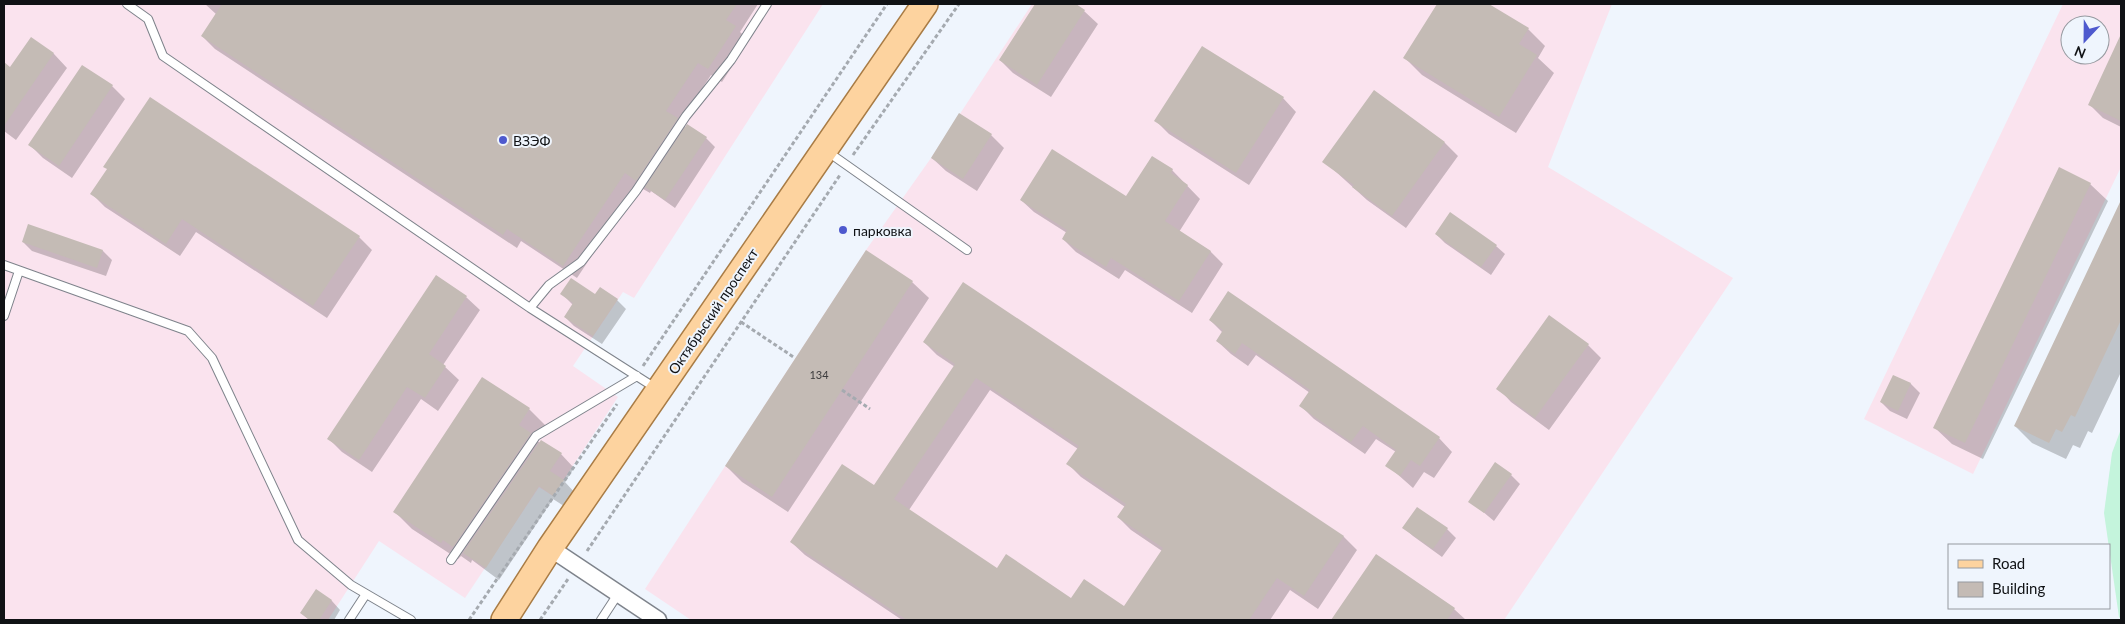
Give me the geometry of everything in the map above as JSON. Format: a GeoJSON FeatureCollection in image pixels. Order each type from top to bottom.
{"type":"FeatureCollection","features":[{"type":"Feature","properties":{"kind":"main road","name":"Октябрьский проспект"},"geometry":{"type":"LineString","coordinates":[[504,620],[550,548],[925,4]]}},
{"type":"Feature","properties":{"kind":"street"},"geometry":{"type":"LineString","coordinates":[[550,548],[658,620]]}},
{"type":"Feature","properties":{"kind":"lane"},"geometry":{"type":"LineString","coordinates":[[127,4],[148,20],[163,56],[530,308],[658,390]]}},
{"type":"Feature","properties":{"kind":"lane"},"geometry":{"type":"LineString","coordinates":[[137,12],[142,4]]}},
{"type":"Feature","properties":{"kind":"lane"},"geometry":{"type":"LineString","coordinates":[[530,308],[548,285],[581,262],[636,192],[686,116],[731,60],[767,4]]}},
{"type":"Feature","properties":{"kind":"lane"},"geometry":{"type":"LineString","coordinates":[[824,149],[966,250]]}},
{"type":"Feature","properties":{"kind":"lane"},"geometry":{"type":"LineString","coordinates":[[4,265],[188,331],[212,358],[298,540],[351,585],[411,620]]}},
{"type":"Feature","properties":{"kind":"lane"},"geometry":{"type":"LineString","coordinates":[[4,316],[19,271]]}},
{"type":"Feature","properties":{"kind":"lane"},"geometry":{"type":"LineString","coordinates":[[452,560],[536,436],[637,376]]}},
{"type":"Feature","properties":{"kind":"lane"},"geometry":{"type":"LineString","coordinates":[[349,620],[366,594]]}},
{"type":"Feature","properties":{"kind":"lane"},"geometry":{"type":"LineString","coordinates":[[601,620],[618,594]]}},
{"type":"Feature","properties":{"kind":"path"},"geometry":{"type":"LineString","coordinates":[[470,620],[637,376],[887,4]]}},
{"type":"Feature","properties":{"kind":"path"},"geometry":{"type":"LineString","coordinates":[[540,620],[846,165],[958,4]]}},
{"type":"Feature","properties":{"kind":"path"},"geometry":{"type":"LineString","coordinates":[[742,322],[796,358]]}},
{"type":"Feature","properties":{"kind":"path"},"geometry":{"type":"LineString","coordinates":[[842,390],[870,409]]}},
{"type":"Feature","properties":{"kind":"shaded area"},"geometry":{"type":"Polygon","coordinates":[[[4,4],[823,4],[634,298],[623,292],[573,366],[618,397],[553,496],[539,487],[465,598],[379,541],[328,620],[4,620],[4,4]]]}},
{"type":"Feature","properties":{"kind":"shaded area"},"geometry":{"type":"Polygon","coordinates":[[[1032,4],[1612,4],[1548,167],[1733,278],[1504,620],[691,620],[645,589],[866,250],[931,158],[1032,4]]]}},
{"type":"Feature","properties":{"kind":"shaded area"},"geometry":{"type":"Polygon","coordinates":[[[2063,4],[2121,4],[2121,167],[1973,474],[1864,419],[2063,4]]]}},
{"type":"Feature","properties":{"kind":"green space"},"geometry":{"type":"Polygon","coordinates":[[[2121,429],[2121,619],[2119,617],[2110,544],[2108,544],[2104,513],[2112,453],[2121,429]]]}},
{"type":"Feature","properties":{"kind":"building","name":"ВЗЭФ"},"geometry":{"type":"Polygon","coordinates":[[[222,4],[737,4],[726,20],[736,26],[708,69],[698,63],[666,111],[678,118],[636,181],[625,173],[563,266],[507,229],[503,235],[201,36],[222,4]]]}},
{"type":"Feature","properties":{"kind":"building"},"geometry":{"type":"Polygon","coordinates":[[[1035,4],[1076,4],[1085,10],[1037,85],[999,60],[1035,4]]]}},
{"type":"Feature","properties":{"kind":"building"},"geometry":{"type":"Polygon","coordinates":[[[1437,4],[1489,4],[1529,28],[1519,44],[1537,55],[1499,117],[1403,58],[1437,4]]]}},
{"type":"Feature","properties":{"kind":"building"},"geometry":{"type":"Polygon","coordinates":[[[2121,34],[2121,121],[2088,105],[2107,65],[2110,65],[2110,58],[2121,34]]]}},
{"type":"Feature","properties":{"kind":"building"},"geometry":{"type":"Polygon","coordinates":[[[31,37],[54,53],[4,126],[4,62],[10,67],[31,37]]]}},
{"type":"Feature","properties":{"kind":"building"},"geometry":{"type":"Polygon","coordinates":[[[1202,46],[1284,97],[1236,173],[1154,121],[1202,46]]]}},
{"type":"Feature","properties":{"kind":"building"},"geometry":{"type":"Polygon","coordinates":[[[82,65],[113,85],[59,166],[28,145],[82,65]]]}},
{"type":"Feature","properties":{"kind":"building"},"geometry":{"type":"Polygon","coordinates":[[[1374,90],[1445,142],[1392,216],[1322,162],[1374,90]]]}},
{"type":"Feature","properties":{"kind":"building"},"geometry":{"type":"Polygon","coordinates":[[[150,97],[360,236],[313,306],[182,219],[166,244],[90,194],[107,169],[103,167],[150,97]]]}},
{"type":"Feature","properties":{"kind":"building"},"geometry":{"type":"Polygon","coordinates":[[[959,113],[992,134],[963,179],[931,158],[959,113]]]}},
{"type":"Feature","properties":{"kind":"building"},"geometry":{"type":"Polygon","coordinates":[[[687,124],[707,137],[665,200],[645,187],[687,124]]]}},
{"type":"Feature","properties":{"kind":"building"},"geometry":{"type":"Polygon","coordinates":[[[1052,149],[1126,196],[1152,156],[1173,169],[1171,173],[1188,185],[1165,221],[1211,251],[1179,301],[1111,258],[1106,267],[1062,239],[1067,230],[1020,200],[1052,149]]]}},
{"type":"Feature","properties":{"kind":"building"},"geometry":{"type":"Polygon","coordinates":[[[2059,167],[2091,183],[1965,443],[1933,428],[2059,167]]]}},
{"type":"Feature","properties":{"kind":"building"},"geometry":{"type":"Polygon","coordinates":[[[2121,200],[2121,320],[2075,417],[2071,415],[2062,432],[2056,429],[2049,443],[2014,426],[2121,200]]]}},
{"type":"Feature","properties":{"kind":"building"},"geometry":{"type":"Polygon","coordinates":[[[1450,212],[1497,245],[1481,267],[1435,234],[1450,212]]]}},
{"type":"Feature","properties":{"kind":"building"},"geometry":{"type":"Polygon","coordinates":[[[28,224],[103,250],[97,268],[22,242],[28,224]]]}},
{"type":"Feature","properties":{"kind":"building"},"geometry":{"type":"Polygon","coordinates":[[[866,250],[913,281],[772,497],[725,466],[866,250]]]}},
{"type":"Feature","properties":{"kind":"building"},"geometry":{"type":"Polygon","coordinates":[[[436,275],[467,296],[429,354],[446,366],[425,398],[407,387],[359,460],[327,439],[436,275]]]}},
{"type":"Feature","properties":{"kind":"building"},"geometry":{"type":"Polygon","coordinates":[[[571,278],[595,294],[600,287],[618,299],[593,336],[564,317],[573,303],[560,294],[571,278]]]}},
{"type":"Feature","properties":{"kind":"building"},"geometry":{"type":"Polygon","coordinates":[[[963,282],[1344,536],[1304,596],[1277,578],[1249,620],[907,620],[790,542],[842,464],[874,485],[955,364],[923,342],[963,282]],[[976,378],[894,499],[997,568],[1006,554],[1071,598],[1084,579],[1124,606],[1163,548],[1117,517],[1126,504],[1066,464],[1079,446],[976,378]]]}},
{"type":"Feature","properties":{"kind":"building"},"geometry":{"type":"Polygon","coordinates":[[[1228,291],[1440,437],[1420,466],[1411,460],[1400,476],[1385,466],[1396,450],[1363,426],[1351,442],[1299,406],[1310,390],[1242,343],[1235,354],[1216,341],[1223,330],[1209,320],[1228,291]]]}},
{"type":"Feature","properties":{"kind":"building"},"geometry":{"type":"Polygon","coordinates":[[[1549,315],[1589,344],[1535,418],[1496,389],[1549,315]]]}},
{"type":"Feature","properties":{"kind":"building"},"geometry":{"type":"Polygon","coordinates":[[[1893,375],[1911,383],[1898,411],[1880,402],[1893,375]]]}},
{"type":"Feature","properties":{"kind":"building"},"geometry":{"type":"Polygon","coordinates":[[[482,377],[530,408],[519,425],[531,433],[453,547],[443,540],[441,543],[393,512],[482,377]]]}},
{"type":"Feature","properties":{"kind":"building"},"geometry":{"type":"Polygon","coordinates":[[[541,440],[562,453],[550,471],[564,480],[553,496],[539,486],[486,568],[463,553],[541,440]]]}},
{"type":"Feature","properties":{"kind":"building"},"geometry":{"type":"Polygon","coordinates":[[[1495,462],[1512,474],[1484,513],[1468,502],[1495,462]]]}},
{"type":"Feature","properties":{"kind":"building"},"geometry":{"type":"Polygon","coordinates":[[[1417,507],[1448,528],[1433,549],[1402,528],[1417,507]]]}},
{"type":"Feature","properties":{"kind":"building"},"geometry":{"type":"Polygon","coordinates":[[[1376,554],[1455,608],[1447,620],[1331,620],[1376,554]]]}},
{"type":"Feature","properties":{"kind":"building"},"geometry":{"type":"Polygon","coordinates":[[[316,589],[332,600],[319,620],[310,620],[300,613],[316,589]]]}},
{"type":"Feature","properties":{"kind":"place","name":"ВЗЭФ"},"geometry":{"type":"Point","coordinates":[503,140]}},
{"type":"Feature","properties":{"kind":"place","name":"парковка"},"geometry":{"type":"Point","coordinates":[843,230]}}]}
